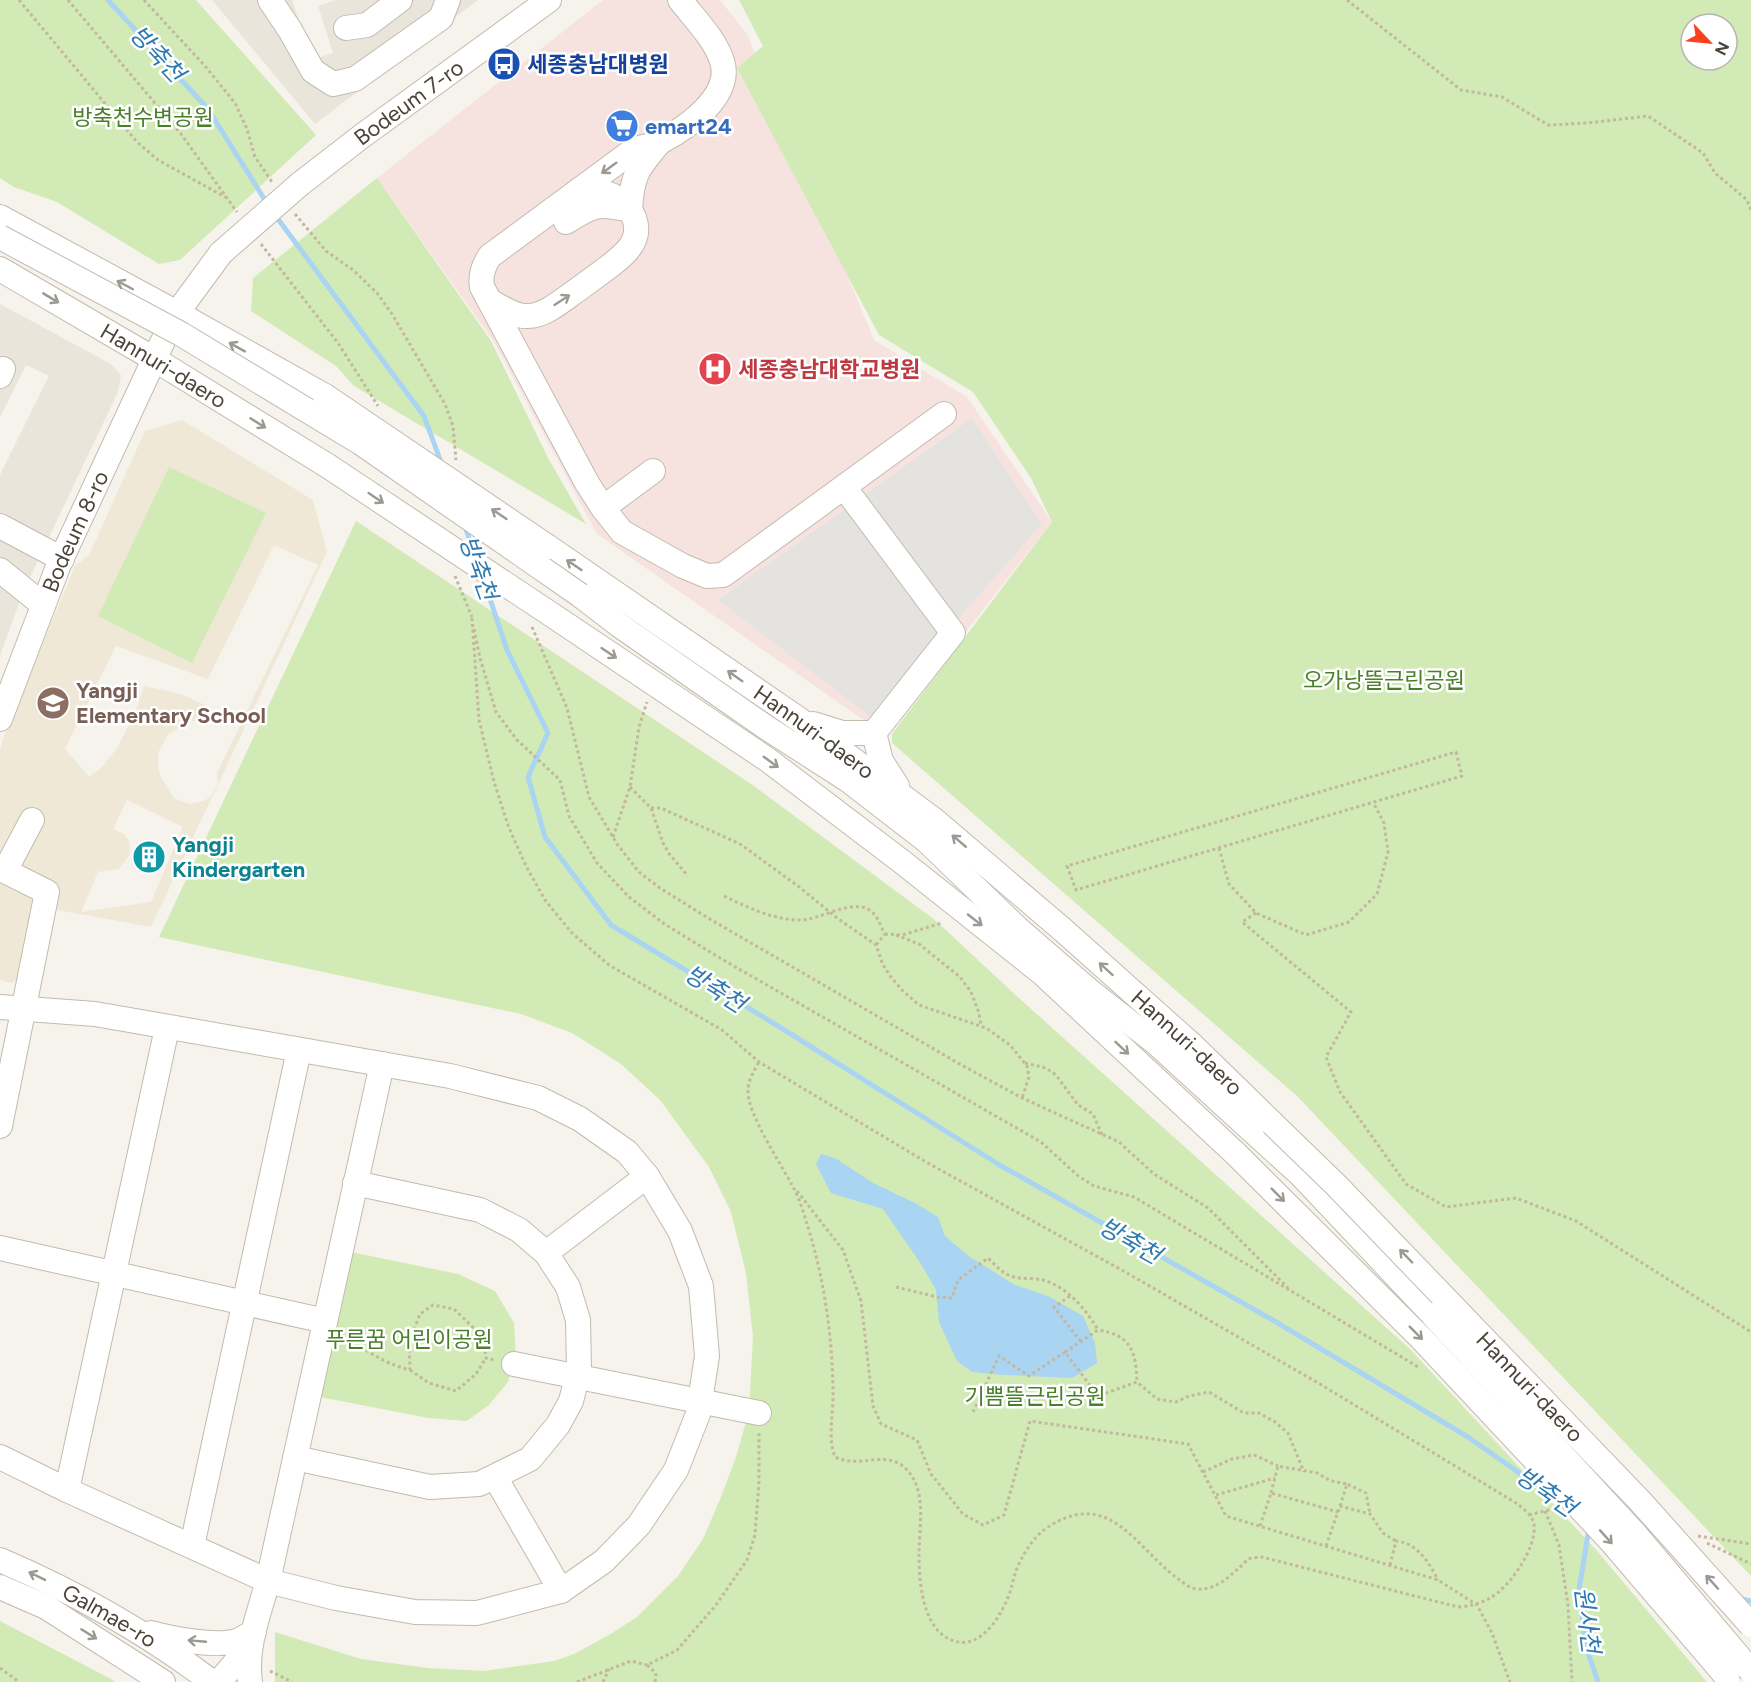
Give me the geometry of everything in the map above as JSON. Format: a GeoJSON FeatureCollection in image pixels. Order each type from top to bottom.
{"type":"FeatureCollection","features":[{"type":"Feature","properties":{"kind":"street"},"geometry":{"type":"LineString","coordinates":[[270,0],[313,71],[333,84],[355,79],[441,18],[448,0]]}},
{"type":"Feature","properties":{"kind":"street"},"geometry":{"type":"LineString","coordinates":[[346,28],[367,25],[400,0]]}},
{"type":"Feature","properties":{"kind":"street","name":"Bodeum 7-ro"},"geometry":{"type":"LineString","coordinates":[[177,313],[221,253],[300,184],[549,0]]}},
{"type":"Feature","properties":{"kind":"street"},"geometry":{"type":"LineString","coordinates":[[630,210],[637,169],[661,141],[705,110],[720,89],[724,71],[722,60],[713,44],[680,0]]}},
{"type":"Feature","properties":{"kind":"street"},"geometry":{"type":"LineString","coordinates":[[661,141],[635,149],[490,256],[485,263],[481,279],[482,287],[588,483],[603,508],[622,532],[673,561],[707,576],[723,575],[944,414]]}},
{"type":"Feature","properties":{"kind":"street"},"geometry":{"type":"LineString","coordinates":[[547,404],[529,341],[530,327],[539,315],[597,275],[629,248],[636,234],[633,213],[616,197],[601,192],[579,190]]}},
{"type":"Feature","properties":{"kind":"street"},"geometry":{"type":"LineString","coordinates":[[566,222],[587,209],[597,206],[630,210]]}},
{"type":"Feature","properties":{"kind":"street"},"geometry":{"type":"LineString","coordinates":[[0,218],[177,313],[157,353]]}},
{"type":"Feature","properties":{"kind":"street"},"geometry":{"type":"LineString","coordinates":[[0,237],[181,333],[351,437],[580,595],[735,706],[848,780],[927,841],[1017,928],[1092,993],[1155,1042],[1302,1176],[1635,1534],[1751,1671]]}},
{"type":"Feature","properties":{"kind":"street","name":"Hannuri-daero"},"geometry":{"type":"LineString","coordinates":[[0,269],[157,353],[768,760],[1042,973],[1236,1154],[1439,1357],[1610,1540],[1729,1679]]}},
{"type":"Feature","properties":{"kind":"street"},"geometry":{"type":"LineString","coordinates":[[490,301],[526,317],[539,315]]}},
{"type":"Feature","properties":{"kind":"street","name":"Hannuri-daero"},"geometry":{"type":"LineString","coordinates":[[177,313],[324,396],[797,718],[934,820],[1063,930],[1192,1046],[1336,1185],[1640,1501],[1751,1625]]}},
{"type":"Feature","properties":{"kind":"street","name":"Bodeum 8-ro"},"geometry":{"type":"LineString","coordinates":[[0,718],[62,559],[157,353]]}},
{"type":"Feature","properties":{"kind":"street"},"geometry":{"type":"LineString","coordinates":[[603,508],[653,471]]}},
{"type":"Feature","properties":{"kind":"street"},"geometry":{"type":"LineString","coordinates":[[844,487],[953,633],[874,733]]}},
{"type":"Feature","properties":{"kind":"street"},"geometry":{"type":"LineString","coordinates":[[0,526],[62,559]]}},
{"type":"Feature","properties":{"kind":"street"},"geometry":{"type":"LineString","coordinates":[[0,570],[43,605]]}},
{"type":"Feature","properties":{"kind":"street"},"geometry":{"type":"LineString","coordinates":[[797,718],[842,733],[874,733]]}},
{"type":"Feature","properties":{"kind":"street"},"geometry":{"type":"LineString","coordinates":[[874,733],[881,761],[905,798]]}},
{"type":"Feature","properties":{"kind":"street"},"geometry":{"type":"LineString","coordinates":[[0,1126],[47,892],[3,876],[32,820]]}},
{"type":"Feature","properties":{"kind":"street"},"geometry":{"type":"LineString","coordinates":[[0,1006],[24,1010],[95,1014],[450,1076],[538,1098],[580,1119],[627,1152],[647,1176],[681,1231],[701,1286],[707,1356],[698,1414],[676,1470],[639,1525],[604,1561],[561,1591],[477,1613],[415,1612],[336,1598],[268,1581],[67,1490],[0,1457]]}},
{"type":"Feature","properties":{"kind":"street"},"geometry":{"type":"LineString","coordinates":[[67,1490],[167,1028]]}},
{"type":"Feature","properties":{"kind":"street"},"geometry":{"type":"LineString","coordinates":[[192,1546],[299,1050]]}},
{"type":"Feature","properties":{"kind":"street"},"geometry":{"type":"LineString","coordinates":[[250,1682],[249,1661],[254,1632],[268,1581],[382,1064]]}},
{"type":"Feature","properties":{"kind":"street"},"geometry":{"type":"LineString","coordinates":[[546,1252],[647,1176]]}},
{"type":"Feature","properties":{"kind":"street"},"geometry":{"type":"LineString","coordinates":[[295,1458],[430,1487],[479,1484],[530,1459],[558,1425],[571,1401],[579,1370],[578,1320],[568,1287],[546,1252],[519,1230],[480,1210],[356,1184]]}},
{"type":"Feature","properties":{"kind":"street"},"geometry":{"type":"LineString","coordinates":[[0,1248],[326,1321]]}},
{"type":"Feature","properties":{"kind":"street"},"geometry":{"type":"LineString","coordinates":[[514,1364],[759,1413]]}},
{"type":"Feature","properties":{"kind":"street"},"geometry":{"type":"LineString","coordinates":[[495,1477],[561,1591]]}},
{"type":"Feature","properties":{"kind":"street","name":"Galmae-ro"},"geometry":{"type":"LineString","coordinates":[[0,1560],[59,1587],[134,1629],[212,1682]]}},
{"type":"Feature","properties":{"kind":"street","name":"Galmae-ro"},"geometry":{"type":"LineString","coordinates":[[0,1587],[46,1607],[163,1682]]}},
{"type":"Feature","properties":{"kind":"street"},"geometry":{"type":"LineString","coordinates":[[134,1629],[175,1639],[208,1642],[236,1641],[254,1632]]}},
{"type":"Feature","properties":{"kind":"street"},"geometry":{"type":"LineString","coordinates":[[219,1682],[246,1650],[254,1632]]}},
{"type":"Feature","properties":{"kind":"path"},"geometry":{"type":"LineString","coordinates":[[19,0],[137,142],[158,160],[228,199]]}},
{"type":"Feature","properties":{"kind":"path"},"geometry":{"type":"LineString","coordinates":[[68,0],[181,134],[239,214]]}},
{"type":"Feature","properties":{"kind":"path"},"geometry":{"type":"LineString","coordinates":[[1347,0],[1461,90],[1502,97],[1548,125],[1648,116],[1703,153],[1715,173],[1747,200],[1751,210]]}},
{"type":"Feature","properties":{"kind":"path"},"geometry":{"type":"LineString","coordinates":[[256,238],[310,304],[380,409]]}},
{"type":"Feature","properties":{"kind":"path"},"geometry":{"type":"LineString","coordinates":[[451,566],[472,618],[480,658],[496,712],[517,740],[560,780],[569,816],[597,863],[629,897],[666,925],[735,967],[1041,1142],[1077,1175],[1094,1186],[1134,1197],[1409,1363],[1430,1373]]}},
{"type":"Feature","properties":{"kind":"path"},"geometry":{"type":"LineString","coordinates":[[472,618],[479,720],[494,782],[509,828],[526,866],[545,900],[572,933],[609,965],[723,1030],[759,1062],[926,1162],[1320,1384],[1516,1503],[1534,1522],[1533,1538],[1526,1557],[1509,1581],[1492,1597],[1477,1605],[1458,1607],[1262,1557],[1250,1558],[1217,1585],[1206,1589],[1193,1588],[1175,1576],[1133,1534],[1114,1521],[1101,1515],[1084,1514],[1064,1518],[1035,1538],[1020,1562],[1010,1593],[991,1626],[979,1637],[966,1643],[954,1641],[942,1634],[932,1623],[924,1598],[919,1554],[920,1507],[917,1488],[912,1477],[903,1466],[890,1460],[876,1458],[863,1462],[843,1461],[835,1457],[830,1445],[833,1391],[827,1304],[817,1258],[794,1188]]}},
{"type":"Feature","properties":{"kind":"path"},"geometry":{"type":"LineString","coordinates":[[613,838],[630,787],[639,727],[647,702]]}},
{"type":"Feature","properties":{"kind":"path"},"geometry":{"type":"LineString","coordinates":[[1456,752],[1462,777],[1219,848],[1076,890],[1067,866],[1456,752]]}},
{"type":"Feature","properties":{"kind":"path"},"geometry":{"type":"LineString","coordinates":[[630,787],[651,808],[663,843],[688,876]]}},
{"type":"Feature","properties":{"kind":"path"},"geometry":{"type":"LineString","coordinates":[[1219,848],[1228,884],[1256,913],[1306,935],[1349,922],[1377,894],[1388,852],[1384,823],[1373,803]]}},
{"type":"Feature","properties":{"kind":"path"},"geometry":{"type":"LineString","coordinates":[[651,808],[661,808],[729,838],[783,874],[830,913],[876,945],[883,965],[891,977],[919,1005],[981,1026],[1010,1045],[1025,1063],[1029,1077],[1022,1098]]}},
{"type":"Feature","properties":{"kind":"path"},"geometry":{"type":"LineString","coordinates":[[724,896],[768,916],[807,920],[814,920],[844,908],[862,908],[872,911],[885,934]]}},
{"type":"Feature","properties":{"kind":"path"},"geometry":{"type":"LineString","coordinates":[[1256,913],[1242,922],[1351,1012],[1326,1057],[1340,1092],[1406,1184],[1446,1208],[1516,1198],[1576,1221],[1751,1332]]}},
{"type":"Feature","properties":{"kind":"path"},"geometry":{"type":"LineString","coordinates":[[896,935],[942,923]]}},
{"type":"Feature","properties":{"kind":"path"},"geometry":{"type":"LineString","coordinates":[[885,934],[896,935],[919,944],[960,976],[971,992],[981,1026]]}},
{"type":"Feature","properties":{"kind":"path"},"geometry":{"type":"LineString","coordinates":[[876,945],[885,934]]}},
{"type":"Feature","properties":{"kind":"path"},"geometry":{"type":"LineString","coordinates":[[759,1062],[749,1080],[747,1093],[750,1105],[773,1153],[794,1188],[843,1250],[861,1301],[873,1406],[881,1424],[917,1440],[931,1474],[963,1514],[983,1525],[1004,1515],[1030,1421],[1188,1444],[1226,1516],[1438,1580],[1477,1605],[1492,1634],[1510,1682]]}},
{"type":"Feature","properties":{"kind":"path"},"geometry":{"type":"LineString","coordinates":[[1025,1063],[1046,1068],[1056,1075],[1078,1105],[1093,1114],[1102,1135]]}},
{"type":"Feature","properties":{"kind":"path"},"geometry":{"type":"LineString","coordinates":[[896,1287],[937,1297],[952,1298],[958,1280],[988,1258],[1003,1273],[1044,1280],[1070,1296],[1087,1311],[1098,1330]]}},
{"type":"Feature","properties":{"kind":"path"},"geometry":{"type":"LineString","coordinates":[[1070,1296],[1054,1306],[1081,1342]]}},
{"type":"Feature","properties":{"kind":"path"},"geometry":{"type":"LineString","coordinates":[[326,1321],[366,1351],[390,1365],[411,1370],[429,1383],[456,1391],[476,1374],[486,1358],[483,1337],[454,1309],[433,1305],[420,1314],[409,1342],[411,1370]]}},
{"type":"Feature","properties":{"kind":"path"},"geometry":{"type":"LineString","coordinates":[[973,1412],[999,1356],[1029,1376],[1098,1330],[1115,1332],[1130,1347],[1136,1361],[1137,1382],[1157,1399],[1176,1402],[1189,1396],[1209,1392],[1244,1413],[1259,1413],[1288,1433],[1304,1472]]}},
{"type":"Feature","properties":{"kind":"path"},"geometry":{"type":"LineString","coordinates":[[1065,1352],[1098,1396],[1137,1382]]}},
{"type":"Feature","properties":{"kind":"path"},"geometry":{"type":"LineString","coordinates":[[486,1358],[514,1364]]}},
{"type":"Feature","properties":{"kind":"path"},"geometry":{"type":"LineString","coordinates":[[647,1665],[677,1650],[716,1605],[747,1560],[755,1535],[759,1482],[759,1413]]}},
{"type":"Feature","properties":{"kind":"path"},"geometry":{"type":"LineString","coordinates":[[1203,1472],[1232,1459],[1254,1455],[1278,1466],[1317,1473],[1331,1481],[1347,1484],[1366,1493],[1370,1515],[1383,1533],[1396,1541],[1405,1542],[1426,1557],[1438,1580]]}},
{"type":"Feature","properties":{"kind":"path"},"geometry":{"type":"LineString","coordinates":[[1260,1526],[1278,1466]]}},
{"type":"Feature","properties":{"kind":"path"},"geometry":{"type":"LineString","coordinates":[[1216,1495],[1275,1478]]}},
{"type":"Feature","properties":{"kind":"path"},"geometry":{"type":"LineString","coordinates":[[1326,1546],[1347,1484]]}},
{"type":"Feature","properties":{"kind":"path"},"geometry":{"type":"LineString","coordinates":[[1271,1493],[1338,1512]]}},
{"type":"Feature","properties":{"kind":"path"},"geometry":{"type":"LineString","coordinates":[[1340,1506],[1370,1515]]}},
{"type":"Feature","properties":{"kind":"path"},"geometry":{"type":"LineString","coordinates":[[1529,1515],[1553,1509]]}},
{"type":"Feature","properties":{"kind":"path"},"geometry":{"type":"LineString","coordinates":[[1545,1511],[1559,1545],[1567,1595],[1572,1682]]}},
{"type":"Feature","properties":{"kind":"path"},"geometry":{"type":"LineString","coordinates":[[1751,1544],[1694,1536],[1751,1564]]}},
{"type":"Feature","properties":{"kind":"path"},"geometry":{"type":"LineString","coordinates":[[1390,1565],[1396,1541]]}},
{"type":"Feature","properties":{"kind":"path"},"geometry":{"type":"LineString","coordinates":[[577,1682],[630,1661],[647,1665],[656,1673],[655,1682]]}},
{"type":"Feature","properties":{"kind":"path"},"geometry":{"type":"LineString","coordinates":[[0,1668],[19,1682]]}},
{"type":"Feature","properties":{"kind":"path"},"geometry":{"type":"LineString","coordinates":[[603,1682],[609,1669]]}},
{"type":"Feature","properties":{"kind":"shaded area"},"geometry":{"type":"Polygon","coordinates":[[[212,0],[292,0],[312,60],[333,53],[318,6],[335,0],[478,0],[315,124],[212,0]]]}},
{"type":"Feature","properties":{"kind":"shaded area","name":"세종충남대학교병원"},"geometry":{"type":"Polygon","coordinates":[[[603,0],[720,0],[747,34],[874,340],[967,397],[1052,522],[885,735],[597,534],[494,342],[377,178],[603,0]]]}},
{"type":"Feature","properties":{"kind":"shaded area"},"geometry":{"type":"Polygon","coordinates":[[[0,304],[111,364],[121,375],[118,392],[23,592],[0,656],[0,475],[49,376],[26,365],[0,417],[0,304]]]}},
{"type":"Feature","properties":{"kind":"shaded area"},"geometry":{"type":"Polygon","coordinates":[[[972,418],[1042,524],[871,717],[718,600],[972,418]]]}},
{"type":"Feature","properties":{"kind":"shaded area","name":"Yangji Elementary School"},"geometry":{"type":"Polygon","coordinates":[[[182,420],[313,500],[327,552],[151,927],[36,906],[24,976],[12,983],[0,980],[0,750],[75,566],[89,555],[145,431],[182,420]],[[274,545],[208,679],[116,646],[65,749],[89,777],[102,767],[117,748],[135,714],[144,686],[181,694],[205,705],[208,720],[192,721],[168,734],[158,753],[158,765],[160,776],[174,798],[189,804],[204,801],[211,796],[218,783],[217,773],[318,565],[274,545]],[[127,800],[113,829],[124,834],[129,841],[130,854],[119,869],[98,872],[81,912],[151,902],[183,827],[127,800]]]}},
{"type":"Feature","properties":{"kind":"green space","name":"방축천수변공원"},"geometry":{"type":"Polygon","coordinates":[[[0,0],[196,0],[316,135],[180,260],[159,264],[57,202],[14,187],[0,178],[0,0]]]}},
{"type":"Feature","properties":{"kind":"green space","name":"오가낭뜰근린공원"},"geometry":{"type":"Polygon","coordinates":[[[739,0],[1751,0],[1751,1576],[1297,1096],[892,743],[892,734],[1052,522],[1031,478],[973,392],[879,335],[737,68],[763,46],[739,0]]]}},
{"type":"Feature","properties":{"kind":"green space"},"geometry":{"type":"Polygon","coordinates":[[[377,178],[491,341],[548,458],[586,524],[354,386],[336,366],[251,311],[253,278],[377,178]]]}},
{"type":"Feature","properties":{"kind":"green space"},"geometry":{"type":"Polygon","coordinates":[[[169,467],[266,513],[192,663],[98,616],[169,467]]]}},
{"type":"Feature","properties":{"kind":"green space","name":"기쁨뜰근린공원"},"geometry":{"type":"Polygon","coordinates":[[[356,521],[754,786],[935,920],[1410,1349],[1598,1552],[1707,1682],[275,1682],[275,1632],[361,1659],[428,1668],[484,1671],[554,1661],[574,1654],[609,1635],[637,1617],[678,1576],[703,1539],[736,1457],[749,1411],[753,1337],[746,1273],[731,1212],[709,1167],[660,1100],[621,1064],[572,1033],[521,1014],[159,937],[356,521]]]}},
{"type":"Feature","properties":{"kind":"green space","name":"푸른꿈 어린이공원"},"geometry":{"type":"Polygon","coordinates":[[[341,1250],[458,1274],[495,1291],[514,1323],[516,1356],[508,1382],[489,1405],[467,1421],[428,1418],[310,1395],[341,1250]]]}},
{"type":"Feature","properties":{"kind":"green space"},"geometry":{"type":"Polygon","coordinates":[[[0,1621],[111,1679],[115,1682],[0,1682],[0,1621]]]}},
{"type":"Feature","properties":{"kind":"water"},"geometry":{"type":"Polygon","coordinates":[[[821,1154],[835,1158],[873,1183],[938,1217],[945,1236],[970,1257],[1015,1285],[1048,1296],[1083,1316],[1095,1343],[1097,1363],[1072,1378],[972,1372],[957,1361],[939,1322],[936,1290],[921,1264],[883,1209],[831,1193],[816,1164],[821,1154]]]}},
{"type":"Feature","properties":{"kind":"waterway","name":"방축천"},"geometry":{"type":"LineString","coordinates":[[108,0],[208,109],[268,205]]}},
{"type":"Feature","properties":{"kind":"waterway","name":"방축천"},"geometry":{"type":"LineString","coordinates":[[275,215],[424,416],[442,465]]}},
{"type":"Feature","properties":{"kind":"waterway","name":"방축천"},"geometry":{"type":"LineString","coordinates":[[464,524],[474,552]]}},
{"type":"Feature","properties":{"kind":"waterway","name":"방축천"},"geometry":{"type":"LineString","coordinates":[[484,581],[507,650],[548,733],[528,777],[545,837],[611,925],[778,1026],[998,1164],[1271,1319],[1468,1437],[1558,1500]]}},
{"type":"Feature","properties":{"kind":"waterway","name":"원사천"},"geometry":{"type":"LineString","coordinates":[[1589,1528],[1579,1590],[1586,1647],[1598,1682]]}},
{"type":"Feature","properties":{"kind":"waterway","name":"방축천"},"geometry":{"type":"LineString","coordinates":[[1738,1598],[1751,1601]]}},
{"type":"Feature","properties":{"kind":"place","name":"세종충남대병원"},"geometry":{"type":"Point","coordinates":[504,64]}},
{"type":"Feature","properties":{"kind":"place","name":"emart24"},"geometry":{"type":"Point","coordinates":[622,126]}},
{"type":"Feature","properties":{"kind":"place","name":"세종충남대학교병원"},"geometry":{"type":"Point","coordinates":[715,369]}},
{"type":"Feature","properties":{"kind":"place","name":"Yangji Elementary School"},"geometry":{"type":"Point","coordinates":[53,703]}},
{"type":"Feature","properties":{"kind":"place","name":"Yangji Kindergarten"},"geometry":{"type":"Point","coordinates":[149,857]}}]}
